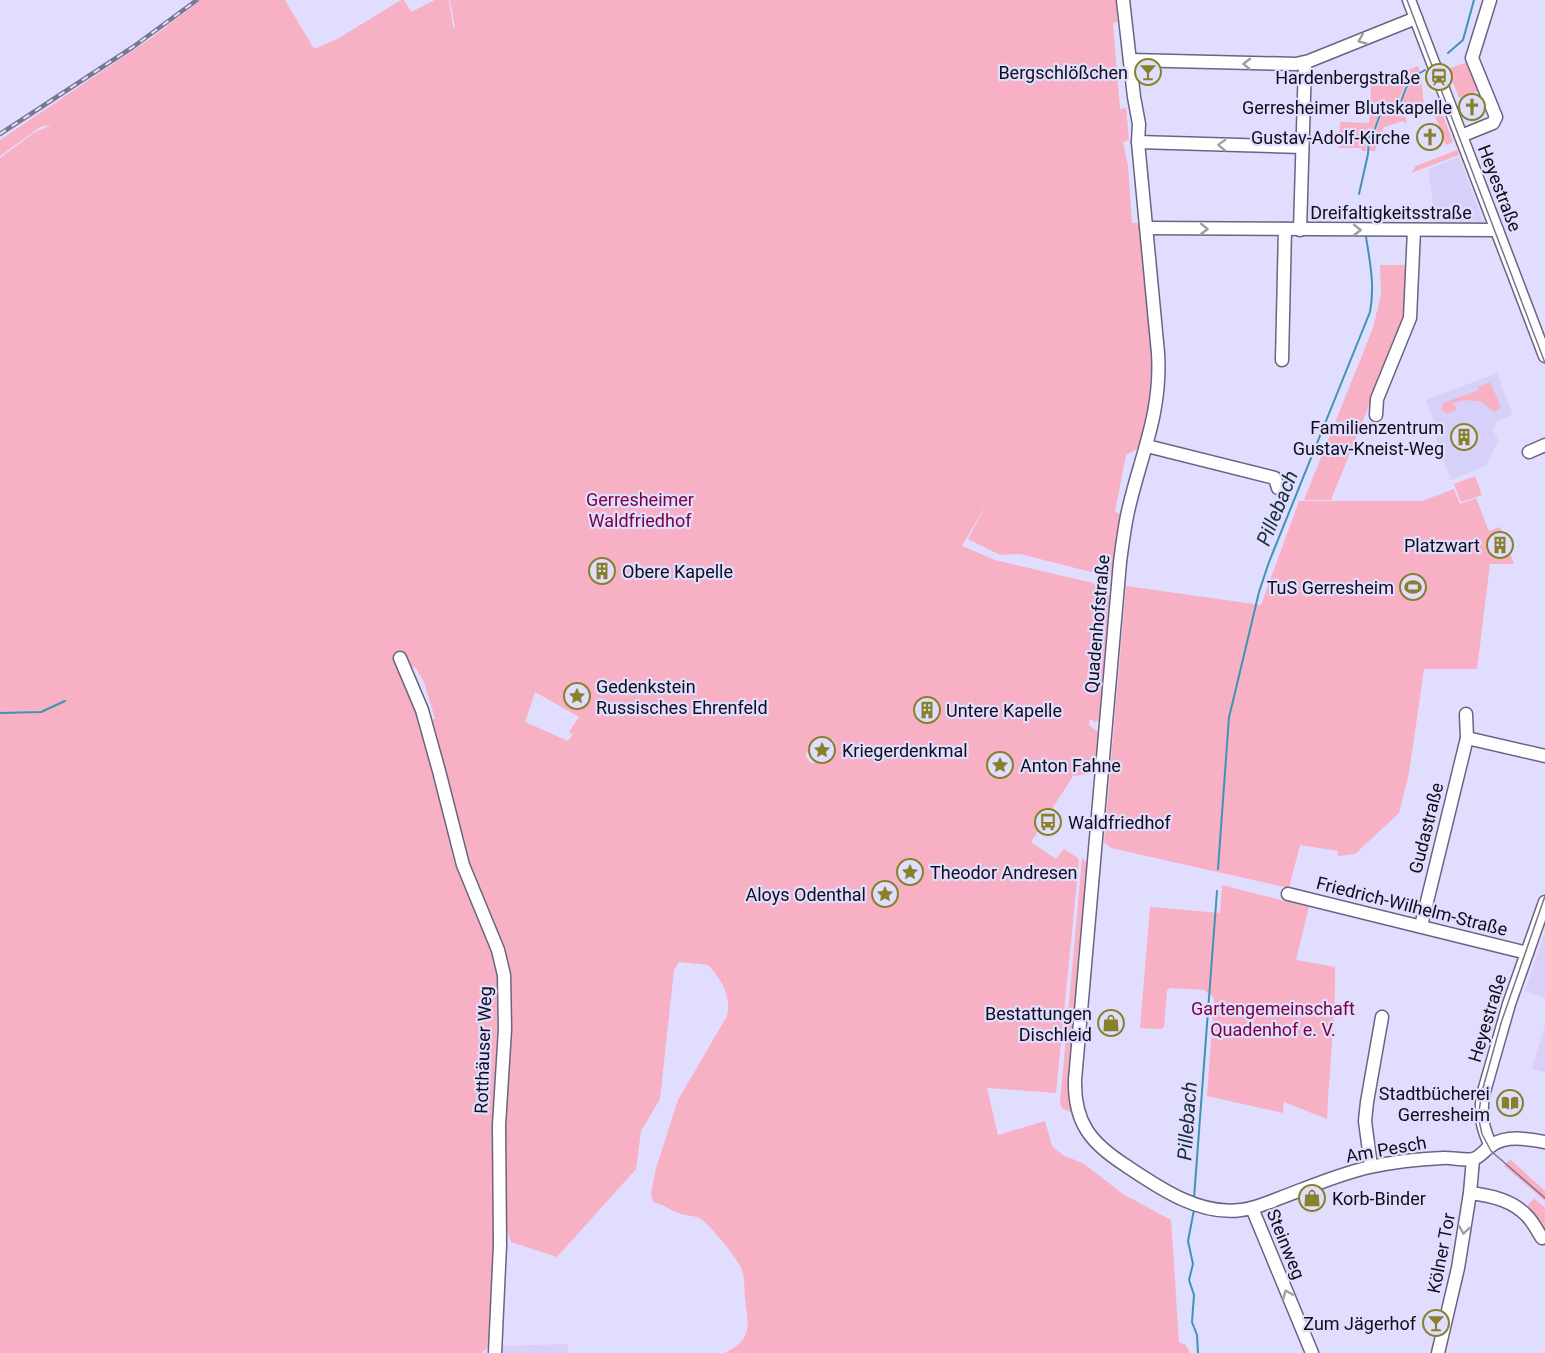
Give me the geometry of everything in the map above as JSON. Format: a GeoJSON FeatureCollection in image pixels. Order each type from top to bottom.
{"type":"FeatureCollection","features":[{"type":"Feature","properties":{"kind":"street","name":"Quadenhofstraße"},"geometry":{"type":"LineString","coordinates":[[1078,1114],[1075,1095],[1077,1060],[1120,562],[1128,512],[1156,413],[1159,366],[1138,142],[1139,124],[1123,0]]}},
{"type":"Feature","properties":{"kind":"street","name":"Heyestraße"},"geometry":{"type":"LineString","coordinates":[[1409,0],[1545,356]]}},
{"type":"Feature","properties":{"kind":"street"},"geometry":{"type":"LineString","coordinates":[[1461,136],[1493,123],[1496,117],[1472,58],[1490,0]]}},
{"type":"Feature","properties":{"kind":"street"},"geometry":{"type":"LineString","coordinates":[[1130,60],[1305,63],[1416,18]]}},
{"type":"Feature","properties":{"kind":"street"},"geometry":{"type":"LineString","coordinates":[[1300,230],[1305,63]]}},
{"type":"Feature","properties":{"kind":"street"},"geometry":{"type":"LineString","coordinates":[[1138,142],[1302,147]]}},
{"type":"Feature","properties":{"kind":"street","name":"Dreifaltigkeitsstraße"},"geometry":{"type":"LineString","coordinates":[[1146,228],[1497,230]]}},
{"type":"Feature","properties":{"kind":"street","name":"Dreifaltigkeitsstraße"},"geometry":{"type":"LineString","coordinates":[[1282,360],[1285,229]]}},
{"type":"Feature","properties":{"kind":"street"},"geometry":{"type":"LineString","coordinates":[[1376,415],[1377,399],[1410,318],[1414,230]]}},
{"type":"Feature","properties":{"kind":"street"},"geometry":{"type":"LineString","coordinates":[[1529,452],[1545,445]]}},
{"type":"Feature","properties":{"kind":"street"},"geometry":{"type":"LineString","coordinates":[[1147,446],[1275,478],[1278,488]]}},
{"type":"Feature","properties":{"kind":"street","name":"Rotthäuser Weg"},"geometry":{"type":"LineString","coordinates":[[400,658],[422,710],[463,865],[498,950],[504,975],[505,1029],[499,1125],[500,1245],[495,1353]]}},
{"type":"Feature","properties":{"kind":"street","name":"Gudastraße"},"geometry":{"type":"LineString","coordinates":[[1421,926],[1467,738],[1466,714]]}},
{"type":"Feature","properties":{"kind":"street"},"geometry":{"type":"LineString","coordinates":[[1467,738],[1545,756]]}},
{"type":"Feature","properties":{"kind":"street","name":"Friedrich-Wilhelm-Straße"},"geometry":{"type":"LineString","coordinates":[[1288,894],[1527,953]]}},
{"type":"Feature","properties":{"kind":"street","name":"Heyestraße"},"geometry":{"type":"LineString","coordinates":[[1491,1146],[1481,1114],[1483,1095],[1499,1038],[1545,902]]}},
{"type":"Feature","properties":{"kind":"street"},"geometry":{"type":"LineString","coordinates":[[1371,1166],[1365,1121],[1382,1017]]}},
{"type":"Feature","properties":{"kind":"street","name":"Steinweg"},"geometry":{"type":"LineString","coordinates":[[1078,1114],[1088,1133],[1108,1154],[1158,1186],[1202,1206],[1230,1211],[1252,1208],[1312,1353]]}},
{"type":"Feature","properties":{"kind":"street"},"geometry":{"type":"LineString","coordinates":[[1473,1159],[1500,1142],[1519,1139],[1545,1142]]}},
{"type":"Feature","properties":{"kind":"street","name":"Am Pesch"},"geometry":{"type":"LineString","coordinates":[[1252,1208],[1371,1166],[1440,1158],[1473,1159]]}},
{"type":"Feature","properties":{"kind":"street","name":"Kölner Tor"},"geometry":{"type":"LineString","coordinates":[[1438,1353],[1458,1269],[1473,1159]]}},
{"type":"Feature","properties":{"kind":"street"},"geometry":{"type":"LineString","coordinates":[[1470,1193],[1508,1202],[1526,1215],[1542,1238]]}},
{"type":"Feature","properties":{"kind":"shaded area"},"geometry":{"type":"Polygon","coordinates":[[[1459,157],[1484,223],[1436,222],[1428,169],[1459,157]]]}},
{"type":"Feature","properties":{"kind":"shaded area"},"geometry":{"type":"Polygon","coordinates":[[[1497,373],[1513,415],[1497,421],[1493,430],[1498,440],[1487,465],[1451,480],[1435,437],[1439,436],[1426,400],[1497,373]]]}},
{"type":"Feature","properties":{"kind":"shaded area"},"geometry":{"type":"Polygon","coordinates":[[[1545,932],[1545,998],[1525,991],[1545,932]]]}},
{"type":"Feature","properties":{"kind":"shaded area"},"geometry":{"type":"Polygon","coordinates":[[[1545,1025],[1545,1072],[1532,1069],[1545,1025]]]}},
{"type":"Feature","properties":{"kind":"shaded area"},"geometry":{"type":"Polygon","coordinates":[[[568,1344],[568,1353],[498,1353],[498,1346],[568,1344]]]}},
{"type":"Feature","properties":{"kind":"green space","name":"Gerresheimer Waldfriedhof"},"geometry":{"type":"Polygon","coordinates":[[[201,0],[285,0],[314,49],[339,38],[401,0],[404,0],[411,12],[435,0],[449,0],[455,28],[450,0],[1116,0],[1118,22],[1113,23],[1120,109],[1126,108],[1129,140],[1123,142],[1128,166],[1132,223],[1139,223],[1149,307],[1151,365],[1146,421],[1139,448],[1126,455],[1115,512],[1121,514],[1111,575],[1020,554],[1000,555],[968,539],[988,501],[962,546],[995,560],[1093,583],[1099,587],[1101,594],[1110,595],[1099,720],[1095,722],[1090,719],[1089,725],[1098,732],[1095,767],[1089,774],[1073,776],[1031,842],[1056,859],[1064,849],[1079,861],[1056,1093],[987,1088],[998,1135],[1045,1121],[1052,1146],[1063,1155],[1084,1164],[1123,1194],[1171,1220],[1179,1342],[1186,1345],[1190,1353],[725,1353],[741,1342],[747,1330],[744,1280],[740,1265],[717,1235],[699,1218],[681,1214],[653,1202],[651,1193],[656,1168],[678,1100],[727,1016],[728,1009],[727,995],[708,965],[679,962],[674,970],[660,1099],[641,1131],[636,1169],[557,1257],[511,1242],[504,1220],[501,980],[490,1346],[481,1353],[0,1353],[0,158],[35,132],[52,125],[40,127],[0,156],[0,140],[150,39],[201,0]],[[416,668],[406,670],[427,721],[435,719],[424,682],[416,668]],[[535,692],[525,722],[568,741],[573,734],[569,732],[579,717],[535,692]],[[823,738],[810,745],[809,751],[805,754],[812,763],[826,761],[836,753],[833,739],[829,741],[823,738]]]}},
{"type":"Feature","properties":{"kind":"green space"},"geometry":{"type":"Polygon","coordinates":[[[1470,61],[1481,90],[1459,98],[1448,69],[1470,61]]]}},
{"type":"Feature","properties":{"kind":"green space"},"geometry":{"type":"Polygon","coordinates":[[[1418,66],[1420,72],[1406,84],[1399,101],[1380,112],[1375,127],[1367,135],[1366,151],[1362,151],[1361,148],[1339,148],[1340,122],[1369,123],[1370,109],[1378,111],[1380,109],[1370,106],[1371,84],[1418,66]]]}},
{"type":"Feature","properties":{"kind":"green space"},"geometry":{"type":"Polygon","coordinates":[[[1421,76],[1424,106],[1403,114],[1392,114],[1405,117],[1407,122],[1403,121],[1384,127],[1375,151],[1369,151],[1370,137],[1376,132],[1381,116],[1390,108],[1399,105],[1407,89],[1421,76]]]}},
{"type":"Feature","properties":{"kind":"green space"},"geometry":{"type":"Polygon","coordinates":[[[1439,105],[1453,142],[1446,145],[1432,108],[1439,105]]]}},
{"type":"Feature","properties":{"kind":"green space"},"geometry":{"type":"Polygon","coordinates":[[[1457,150],[1459,155],[1411,173],[1416,166],[1457,150]]]}},
{"type":"Feature","properties":{"kind":"green space"},"geometry":{"type":"Polygon","coordinates":[[[1380,265],[1408,265],[1404,318],[1331,500],[1304,500],[1373,328],[1381,294],[1380,265]]]}},
{"type":"Feature","properties":{"kind":"green space"},"geometry":{"type":"Polygon","coordinates":[[[1490,382],[1501,407],[1494,412],[1482,402],[1466,400],[1453,403],[1457,409],[1447,414],[1441,409],[1443,403],[1479,390],[1478,387],[1490,382]]]}},
{"type":"Feature","properties":{"kind":"green space"},"geometry":{"type":"Polygon","coordinates":[[[1475,476],[1482,495],[1461,502],[1454,484],[1475,476]]]}},
{"type":"Feature","properties":{"kind":"green space"},"geometry":{"type":"Polygon","coordinates":[[[1454,489],[1460,504],[1476,498],[1489,531],[1500,527],[1514,564],[1490,564],[1477,669],[1424,669],[1409,773],[1399,813],[1355,854],[1338,856],[1338,851],[1300,845],[1289,888],[1111,848],[1104,842],[1126,586],[1261,605],[1299,501],[1422,501],[1454,489]]]}},
{"type":"Feature","properties":{"kind":"green space"},"geometry":{"type":"Polygon","coordinates":[[[1082,858],[1088,864],[1073,1112],[1070,1112],[1062,1108],[1060,1103],[1082,858]]]}},
{"type":"Feature","properties":{"kind":"green space","name":"Gartengemeinschaft Quadenhof e. V."},"geometry":{"type":"Polygon","coordinates":[[[1222,885],[1309,907],[1296,960],[1335,967],[1327,1119],[1284,1102],[1283,1113],[1207,1096],[1214,998],[1204,990],[1170,988],[1167,991],[1164,1027],[1161,1029],[1140,1028],[1150,907],[1220,913],[1222,885]]]}},
{"type":"Feature","properties":{"kind":"green space"},"geometry":{"type":"Polygon","coordinates":[[[1510,1159],[1545,1191],[1545,1201],[1504,1166],[1510,1159]]]}},
{"type":"Feature","properties":{"kind":"green space"},"geometry":{"type":"Polygon","coordinates":[[[1534,1198],[1545,1208],[1545,1236],[1525,1209],[1534,1198]]]}},
{"type":"Feature","properties":{"kind":"waterway","name":"Pillebach"},"geometry":{"type":"LineString","coordinates":[[1448,53],[1463,40],[1474,0]]}},
{"type":"Feature","properties":{"kind":"waterway","name":"Pillebach"},"geometry":{"type":"LineString","coordinates":[[1359,194],[1368,154],[1369,137],[1375,129],[1381,112],[1396,106],[1415,76],[1425,70]]}},
{"type":"Feature","properties":{"kind":"waterway","name":"Pillebach"},"geometry":{"type":"LineString","coordinates":[[1218,869],[1229,717],[1259,592],[1269,562],[1370,312],[1372,283],[1366,237]]}},
{"type":"Feature","properties":{"kind":"waterway"},"geometry":{"type":"LineString","coordinates":[[0,713],[41,712],[65,701]]}},
{"type":"Feature","properties":{"kind":"waterway","name":"Pillebach"},"geometry":{"type":"LineString","coordinates":[[1194,1198],[1217,891]]}},
{"type":"Feature","properties":{"kind":"waterway","name":"Pillebach"},"geometry":{"type":"LineString","coordinates":[[1194,1210],[1188,1241],[1193,1264],[1189,1280],[1194,1295],[1192,1322],[1197,1335],[1198,1353]]}},
{"type":"Feature","properties":{"kind":"tram line"},"geometry":{"type":"LineString","coordinates":[[1407,0],[1545,363]]}},
{"type":"Feature","properties":{"kind":"tram line"},"geometry":{"type":"LineString","coordinates":[[1545,896],[1501,1023],[1483,1088],[1478,1116],[1482,1134],[1491,1151],[1545,1198]]}},
{"type":"Feature","properties":{"kind":"railway"},"geometry":{"type":"LineString","coordinates":[[0,134],[133,47],[197,0]]}},
{"type":"Feature","properties":{"kind":"place","name":"Bergschlößchen"},"geometry":{"type":"Point","coordinates":[1148,72]}},
{"type":"Feature","properties":{"kind":"place","name":"Hardenbergstraße"},"geometry":{"type":"Point","coordinates":[1439,77]}},
{"type":"Feature","properties":{"kind":"place","name":"Gerresheimer Blutskapelle"},"geometry":{"type":"Point","coordinates":[1472,107]}},
{"type":"Feature","properties":{"kind":"place","name":"Gustav-Adolf-Kirche"},"geometry":{"type":"Point","coordinates":[1430,137]}},
{"type":"Feature","properties":{"kind":"place","name":"Familienzentrum Gustav-Kneist-Weg"},"geometry":{"type":"Point","coordinates":[1464,437]}},
{"type":"Feature","properties":{"kind":"place","name":"Platzwart"},"geometry":{"type":"Point","coordinates":[1500,545]}},
{"type":"Feature","properties":{"kind":"place","name":"Obere Kapelle"},"geometry":{"type":"Point","coordinates":[602,571]}},
{"type":"Feature","properties":{"kind":"place","name":"TuS Gerresheim"},"geometry":{"type":"Point","coordinates":[1413,587]}},
{"type":"Feature","properties":{"kind":"place","name":"Gedenkstein Russisches Ehrenfeld"},"geometry":{"type":"Point","coordinates":[577,696]}},
{"type":"Feature","properties":{"kind":"place","name":"Untere Kapelle"},"geometry":{"type":"Point","coordinates":[927,710]}},
{"type":"Feature","properties":{"kind":"place","name":"Kriegerdenkmal"},"geometry":{"type":"Point","coordinates":[822,750]}},
{"type":"Feature","properties":{"kind":"place","name":"Anton Fahne"},"geometry":{"type":"Point","coordinates":[1000,765]}},
{"type":"Feature","properties":{"kind":"place","name":"Waldfriedhof"},"geometry":{"type":"Point","coordinates":[1048,822]}},
{"type":"Feature","properties":{"kind":"place","name":"Theodor Andresen"},"geometry":{"type":"Point","coordinates":[910,872]}},
{"type":"Feature","properties":{"kind":"place","name":"Aloys Odenthal"},"geometry":{"type":"Point","coordinates":[885,894]}},
{"type":"Feature","properties":{"kind":"place","name":"Bestattungen Dischleid"},"geometry":{"type":"Point","coordinates":[1111,1023]}},
{"type":"Feature","properties":{"kind":"place","name":"Stadtbücherei Gerresheim"},"geometry":{"type":"Point","coordinates":[1510,1103]}},
{"type":"Feature","properties":{"kind":"place","name":"Korb-Binder"},"geometry":{"type":"Point","coordinates":[1312,1198]}},
{"type":"Feature","properties":{"kind":"place","name":"Zum Jägerhof"},"geometry":{"type":"Point","coordinates":[1436,1323]}}]}
